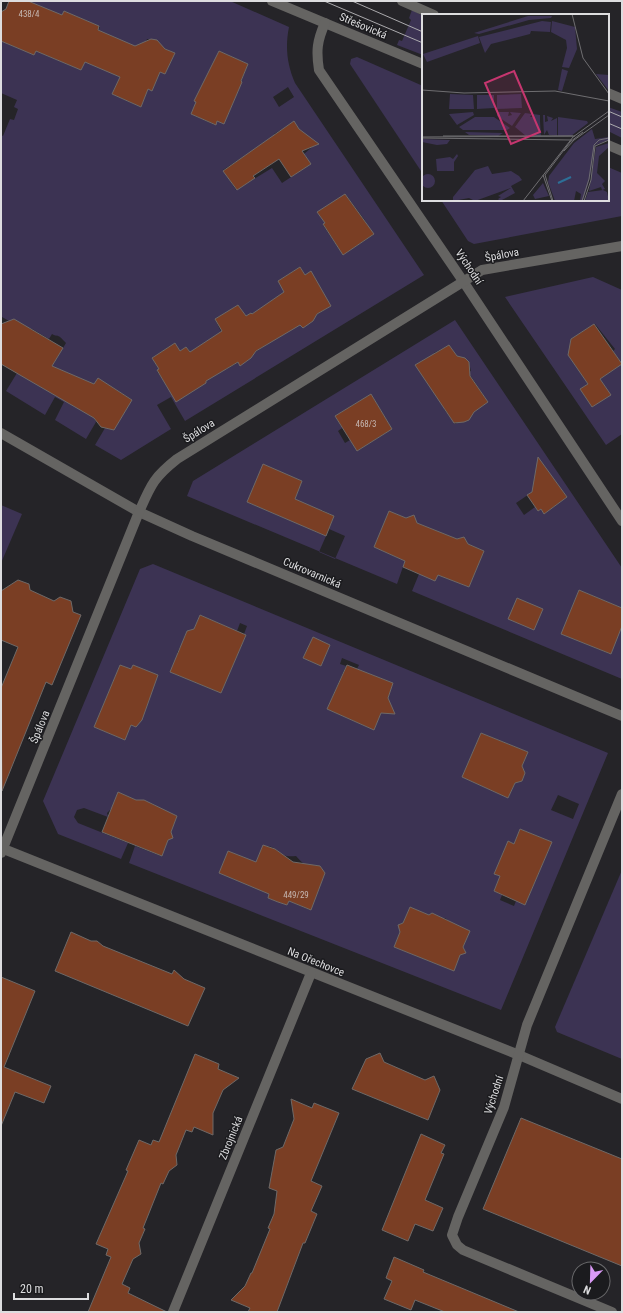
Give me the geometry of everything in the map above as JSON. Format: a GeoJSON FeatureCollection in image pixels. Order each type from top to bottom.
{"type":"FeatureCollection","features":[{"type":"Feature","properties":{"kind":"street","name":"Střešovická"},"geometry":{"type":"LineString","coordinates":[[272,1],[422,64]]}},
{"type":"Feature","properties":{"kind":"street"},"geometry":{"type":"LineString","coordinates":[[402,1],[432,14]]}},
{"type":"Feature","properties":{"kind":"street","name":"Východní"},"geometry":{"type":"LineString","coordinates":[[325,24],[319,37],[316,51],[318,70],[463,281],[622,521]]}},
{"type":"Feature","properties":{"kind":"street"},"geometry":{"type":"LineString","coordinates":[[609,93],[622,99]]}},
{"type":"Feature","properties":{"kind":"street"},"geometry":{"type":"LineString","coordinates":[[609,144],[622,151]]}},
{"type":"Feature","properties":{"kind":"street","name":"Špálova"},"geometry":{"type":"LineString","coordinates":[[2,850],[152,482],[177,459],[482,270],[622,246]]}},
{"type":"Feature","properties":{"kind":"street","name":"Cukrovarnická"},"geometry":{"type":"LineString","coordinates":[[1,433],[139,512],[199,539],[622,716]]}},
{"type":"Feature","properties":{"kind":"street","name":"Východní"},"geometry":{"type":"LineString","coordinates":[[612,1312],[463,1250],[454,1241],[452,1236],[454,1226],[504,1107],[527,1025],[622,794]]}},
{"type":"Feature","properties":{"kind":"street","name":"Na Ořechovce"},"geometry":{"type":"LineString","coordinates":[[2,850],[519,1055],[622,1099]]}},
{"type":"Feature","properties":{"kind":"street","name":"Zbrojnická"},"geometry":{"type":"LineString","coordinates":[[173,1312],[311,973]]}},
{"type":"Feature","properties":{"kind":"shaded area"},"geometry":{"type":"Polygon","coordinates":[[[22,1],[230,1],[289,27],[287,42],[288,55],[290,69],[295,83],[424,275],[185,421],[171,397],[157,405],[171,429],[121,460],[95,445],[105,428],[113,429],[131,399],[102,381],[94,418],[96,422],[86,439],[55,420],[64,402],[55,397],[45,415],[6,391],[17,373],[40,386],[66,343],[59,336],[52,334],[49,339],[32,329],[20,327],[19,322],[14,319],[9,321],[2,317],[1,319],[1,135],[3,136],[10,119],[14,120],[18,109],[14,107],[17,100],[1,93],[1,41],[34,55],[36,51],[81,70],[100,27],[64,11],[61,18],[22,1]],[[147,39],[142,49],[116,75],[120,77],[112,94],[141,107],[148,89],[152,91],[160,72],[165,74],[175,53],[163,48],[157,40],[147,39]],[[219,51],[191,114],[215,125],[217,121],[228,115],[248,64],[219,51]],[[288,87],[273,97],[279,107],[294,97],[288,87]],[[294,122],[274,134],[277,139],[258,147],[223,170],[236,190],[272,168],[282,183],[311,164],[304,154],[312,147],[294,122]],[[346,195],[317,212],[325,223],[323,225],[343,255],[373,235],[364,219],[346,195]],[[300,267],[278,281],[307,324],[313,321],[316,315],[331,306],[310,272],[305,275],[300,267]],[[238,305],[215,319],[226,342],[225,370],[239,362],[246,362],[254,353],[269,343],[251,313],[246,316],[238,305]],[[175,343],[152,358],[159,369],[157,371],[177,401],[207,381],[189,350],[186,347],[180,351],[175,343]]]}},
{"type":"Feature","properties":{"kind":"shaded area"},"geometry":{"type":"Polygon","coordinates":[[[412,10],[422,15],[422,55],[397,45],[399,40],[402,41],[411,20],[409,18],[412,10]]]}},
{"type":"Feature","properties":{"kind":"shaded area"},"geometry":{"type":"Polygon","coordinates":[[[357,57],[422,86],[422,172],[350,64],[351,59],[357,57]]]}},
{"type":"Feature","properties":{"kind":"shaded area"},"geometry":{"type":"Polygon","coordinates":[[[609,107],[622,112],[622,138],[609,132],[609,107]]]}},
{"type":"Feature","properties":{"kind":"shaded area"},"geometry":{"type":"Polygon","coordinates":[[[609,167],[622,173],[622,216],[474,244],[468,241],[442,201],[609,201],[609,167]]]}},
{"type":"Feature","properties":{"kind":"shaded area"},"geometry":{"type":"Polygon","coordinates":[[[593,277],[622,290],[622,364],[622,434],[606,445],[505,297],[593,277]],[[595,324],[571,339],[573,350],[568,354],[588,384],[580,389],[592,407],[610,395],[600,379],[622,364],[613,351],[615,349],[595,324]]]}},
{"type":"Feature","properties":{"kind":"shaded area"},"geometry":{"type":"Polygon","coordinates":[[[455,320],[622,568],[622,608],[579,590],[570,612],[567,636],[610,654],[622,626],[622,679],[412,591],[419,574],[438,575],[469,587],[484,551],[468,544],[466,540],[461,538],[457,539],[417,523],[415,519],[410,517],[406,518],[389,511],[374,547],[405,561],[397,584],[335,558],[345,536],[329,529],[334,516],[322,510],[314,531],[326,536],[319,551],[187,496],[193,481],[455,320]],[[449,345],[434,353],[435,354],[428,359],[427,358],[415,365],[445,407],[444,409],[455,424],[467,421],[473,412],[488,402],[468,372],[471,371],[469,363],[466,359],[459,359],[449,345]],[[371,394],[335,416],[342,428],[338,431],[345,443],[350,440],[357,451],[392,429],[371,394]],[[264,465],[247,502],[287,519],[302,481],[264,465]],[[553,478],[516,503],[524,515],[535,507],[538,511],[541,509],[544,514],[567,497],[553,478]]]}},
{"type":"Feature","properties":{"kind":"shaded area"},"geometry":{"type":"Polygon","coordinates":[[[1,505],[22,514],[1,563],[1,505]]]}},
{"type":"Feature","properties":{"kind":"shaded area"},"geometry":{"type":"Polygon","coordinates":[[[153,564],[608,753],[501,1010],[129,863],[135,846],[161,856],[168,840],[170,839],[177,816],[158,808],[153,804],[145,803],[144,800],[136,800],[118,792],[112,808],[107,813],[108,817],[84,808],[77,810],[74,817],[78,823],[128,843],[121,859],[58,834],[43,801],[140,569],[153,564]],[[200,615],[194,629],[187,631],[183,640],[186,648],[180,647],[177,653],[183,656],[175,674],[221,693],[246,635],[244,634],[247,626],[240,623],[237,631],[200,615]],[[313,637],[303,658],[321,666],[330,645],[313,637]],[[342,658],[340,664],[346,666],[327,709],[374,730],[393,683],[357,669],[359,665],[342,658]],[[120,665],[94,727],[125,740],[131,725],[136,727],[149,701],[144,670],[133,665],[131,669],[120,665]],[[481,733],[462,777],[508,798],[515,783],[522,781],[525,773],[522,766],[528,752],[481,733]],[[558,795],[551,810],[573,819],[579,804],[558,795]],[[520,829],[514,844],[508,841],[494,874],[500,876],[494,891],[502,895],[500,900],[514,906],[516,901],[525,905],[552,842],[520,829]],[[268,846],[262,848],[255,865],[269,894],[268,898],[287,905],[289,901],[310,910],[325,873],[316,865],[306,865],[296,856],[282,855],[276,849],[268,846]],[[228,851],[219,873],[242,857],[228,851]],[[410,907],[403,923],[400,924],[400,932],[394,947],[454,971],[460,955],[463,954],[465,950],[463,947],[470,931],[451,923],[445,918],[442,920],[432,913],[429,915],[410,907]]]}},
{"type":"Feature","properties":{"kind":"shaded area"},"geometry":{"type":"Polygon","coordinates":[[[622,870],[622,1059],[557,1032],[555,1027],[622,870]]]}},
{"type":"Feature","properties":{"kind":"building"},"geometry":{"type":"Polygon","coordinates":[[[9,1],[28,1],[62,15],[64,11],[99,26],[98,30],[135,46],[151,39],[157,40],[165,49],[175,53],[165,74],[160,72],[152,91],[148,89],[141,107],[112,94],[120,77],[85,62],[81,70],[36,51],[34,55],[1,41],[1,12],[6,9],[9,1]]]}},
{"type":"Feature","properties":{"kind":"building"},"geometry":{"type":"Polygon","coordinates":[[[219,51],[248,64],[224,124],[217,121],[216,125],[191,114],[196,102],[194,101],[219,51]]]}},
{"type":"Feature","properties":{"kind":"building"},"geometry":{"type":"Polygon","coordinates":[[[294,121],[299,129],[319,144],[302,151],[311,164],[291,177],[279,159],[253,176],[255,178],[237,190],[223,171],[294,121]]]}},
{"type":"Feature","properties":{"kind":"building"},"geometry":{"type":"Polygon","coordinates":[[[345,194],[374,234],[343,255],[317,212],[345,194]]]}},
{"type":"Feature","properties":{"kind":"building"},"geometry":{"type":"Polygon","coordinates":[[[300,267],[305,275],[311,271],[331,306],[317,314],[313,321],[303,328],[300,325],[256,351],[251,358],[240,366],[238,362],[206,381],[206,383],[176,402],[157,370],[159,369],[152,358],[175,343],[180,351],[186,347],[190,352],[222,331],[215,319],[238,305],[246,316],[251,313],[252,314],[284,292],[278,281],[300,267]]]}},
{"type":"Feature","properties":{"kind":"building"},"geometry":{"type":"Polygon","coordinates":[[[14,319],[63,348],[52,366],[94,384],[98,378],[132,400],[114,430],[101,427],[94,418],[1,364],[1,324],[14,319]]]}},
{"type":"Feature","properties":{"kind":"building"},"geometry":{"type":"Polygon","coordinates":[[[594,324],[622,364],[600,379],[611,395],[592,407],[580,389],[588,384],[568,355],[571,339],[594,324]]]}},
{"type":"Feature","properties":{"kind":"building"},"geometry":{"type":"Polygon","coordinates":[[[449,345],[457,356],[465,358],[469,362],[470,376],[488,402],[474,412],[469,420],[464,422],[454,423],[415,365],[449,345]]]}},
{"type":"Feature","properties":{"kind":"building"},"geometry":{"type":"Polygon","coordinates":[[[371,394],[392,429],[357,451],[335,416],[371,394]]]}},
{"type":"Feature","properties":{"kind":"building"},"geometry":{"type":"Polygon","coordinates":[[[538,457],[567,497],[544,514],[541,509],[538,511],[527,495],[532,492],[538,457]]]}},
{"type":"Feature","properties":{"kind":"building"},"geometry":{"type":"Polygon","coordinates":[[[263,464],[302,481],[295,499],[334,516],[326,536],[247,502],[263,464]]]}},
{"type":"Feature","properties":{"kind":"building"},"geometry":{"type":"Polygon","coordinates":[[[389,511],[406,518],[414,515],[417,523],[457,539],[464,537],[468,544],[484,551],[469,587],[438,575],[435,581],[403,567],[405,561],[374,547],[389,511]]]}},
{"type":"Feature","properties":{"kind":"building"},"geometry":{"type":"Polygon","coordinates":[[[18,580],[29,584],[30,590],[54,601],[60,597],[71,601],[73,612],[81,615],[52,685],[46,682],[2,791],[1,688],[18,647],[1,640],[1,591],[18,580]]]}},
{"type":"Feature","properties":{"kind":"building"},"geometry":{"type":"Polygon","coordinates":[[[579,590],[622,608],[622,626],[611,654],[561,634],[579,590]]]}},
{"type":"Feature","properties":{"kind":"building"},"geometry":{"type":"Polygon","coordinates":[[[517,598],[543,609],[534,630],[508,619],[517,598]]]}},
{"type":"Feature","properties":{"kind":"building"},"geometry":{"type":"Polygon","coordinates":[[[200,615],[246,635],[221,693],[170,672],[187,631],[194,629],[200,615]]]}},
{"type":"Feature","properties":{"kind":"building"},"geometry":{"type":"Polygon","coordinates":[[[313,637],[330,645],[321,666],[303,658],[313,637]]]}},
{"type":"Feature","properties":{"kind":"building"},"geometry":{"type":"Polygon","coordinates":[[[120,665],[131,669],[133,665],[158,675],[142,720],[136,727],[131,725],[125,740],[94,727],[120,665]]]}},
{"type":"Feature","properties":{"kind":"building"},"geometry":{"type":"Polygon","coordinates":[[[347,665],[393,683],[388,698],[395,714],[381,713],[374,730],[327,709],[347,665]]]}},
{"type":"Feature","properties":{"kind":"building"},"geometry":{"type":"Polygon","coordinates":[[[481,733],[528,752],[522,766],[525,773],[522,781],[515,783],[508,798],[462,777],[481,733]]]}},
{"type":"Feature","properties":{"kind":"building"},"geometry":{"type":"Polygon","coordinates":[[[118,792],[136,800],[144,800],[177,816],[171,832],[173,838],[168,840],[162,856],[102,832],[118,792]]]}},
{"type":"Feature","properties":{"kind":"building"},"geometry":{"type":"Polygon","coordinates":[[[520,829],[552,842],[525,905],[494,891],[500,876],[494,874],[508,841],[514,844],[520,829]]]}},
{"type":"Feature","properties":{"kind":"building"},"geometry":{"type":"Polygon","coordinates":[[[263,845],[275,849],[293,862],[320,866],[325,873],[311,910],[289,901],[287,905],[268,898],[269,894],[219,873],[228,851],[256,862],[263,845]]]}},
{"type":"Feature","properties":{"kind":"building"},"geometry":{"type":"Polygon","coordinates":[[[410,907],[429,915],[432,913],[470,931],[463,947],[466,953],[460,955],[454,971],[394,947],[400,932],[398,925],[403,923],[410,907]]]}},
{"type":"Feature","properties":{"kind":"building"},"geometry":{"type":"Polygon","coordinates":[[[71,932],[91,941],[97,941],[103,946],[172,974],[174,970],[184,979],[205,988],[188,1026],[55,971],[71,932]]]}},
{"type":"Feature","properties":{"kind":"building"},"geometry":{"type":"Polygon","coordinates":[[[1,977],[35,991],[4,1067],[51,1086],[44,1103],[15,1092],[1,1126],[1,977]]]}},
{"type":"Feature","properties":{"kind":"building"},"geometry":{"type":"Polygon","coordinates":[[[380,1053],[384,1062],[425,1080],[434,1076],[440,1090],[428,1120],[352,1089],[366,1059],[380,1053]]]}},
{"type":"Feature","properties":{"kind":"building"},"geometry":{"type":"Polygon","coordinates":[[[195,1054],[219,1064],[218,1069],[239,1078],[223,1090],[213,1113],[213,1135],[194,1127],[192,1132],[186,1130],[176,1155],[177,1165],[169,1171],[163,1184],[161,1183],[143,1228],[145,1229],[139,1243],[141,1254],[133,1259],[122,1284],[130,1288],[128,1293],[167,1312],[88,1312],[111,1257],[106,1255],[108,1249],[96,1244],[128,1171],[126,1170],[139,1140],[151,1145],[153,1140],[159,1142],[195,1054]]]}},
{"type":"Feature","properties":{"kind":"building"},"geometry":{"type":"Polygon","coordinates":[[[291,1099],[312,1108],[314,1103],[339,1113],[311,1181],[322,1186],[311,1211],[317,1214],[305,1243],[303,1243],[277,1312],[248,1312],[250,1308],[231,1300],[245,1286],[270,1229],[268,1228],[274,1214],[277,1191],[269,1188],[276,1150],[283,1147],[294,1119],[291,1099]]]}},
{"type":"Feature","properties":{"kind":"building"},"geometry":{"type":"Polygon","coordinates":[[[521,1118],[622,1159],[622,1266],[611,1261],[483,1209],[521,1118]]]}},
{"type":"Feature","properties":{"kind":"building"},"geometry":{"type":"Polygon","coordinates":[[[421,1134],[445,1145],[441,1153],[444,1154],[425,1200],[443,1208],[433,1231],[415,1224],[408,1241],[382,1230],[421,1134]]]}},
{"type":"Feature","properties":{"kind":"building"},"geometry":{"type":"Polygon","coordinates":[[[394,1257],[424,1270],[423,1272],[519,1312],[445,1312],[415,1300],[411,1310],[384,1299],[392,1281],[386,1278],[394,1257]]]}},
{"type":"Feature","properties":{"kind":"tram line"},"geometry":{"type":"LineString","coordinates":[[324,1],[422,43]]}},
{"type":"Feature","properties":{"kind":"tram line"},"geometry":{"type":"LineString","coordinates":[[352,1],[422,32]]}},
{"type":"Feature","properties":{"kind":"tram line"},"geometry":{"type":"LineString","coordinates":[[609,111],[622,117]]}},
{"type":"Feature","properties":{"kind":"tram line"},"geometry":{"type":"LineString","coordinates":[[609,123],[622,129]]}}]}
